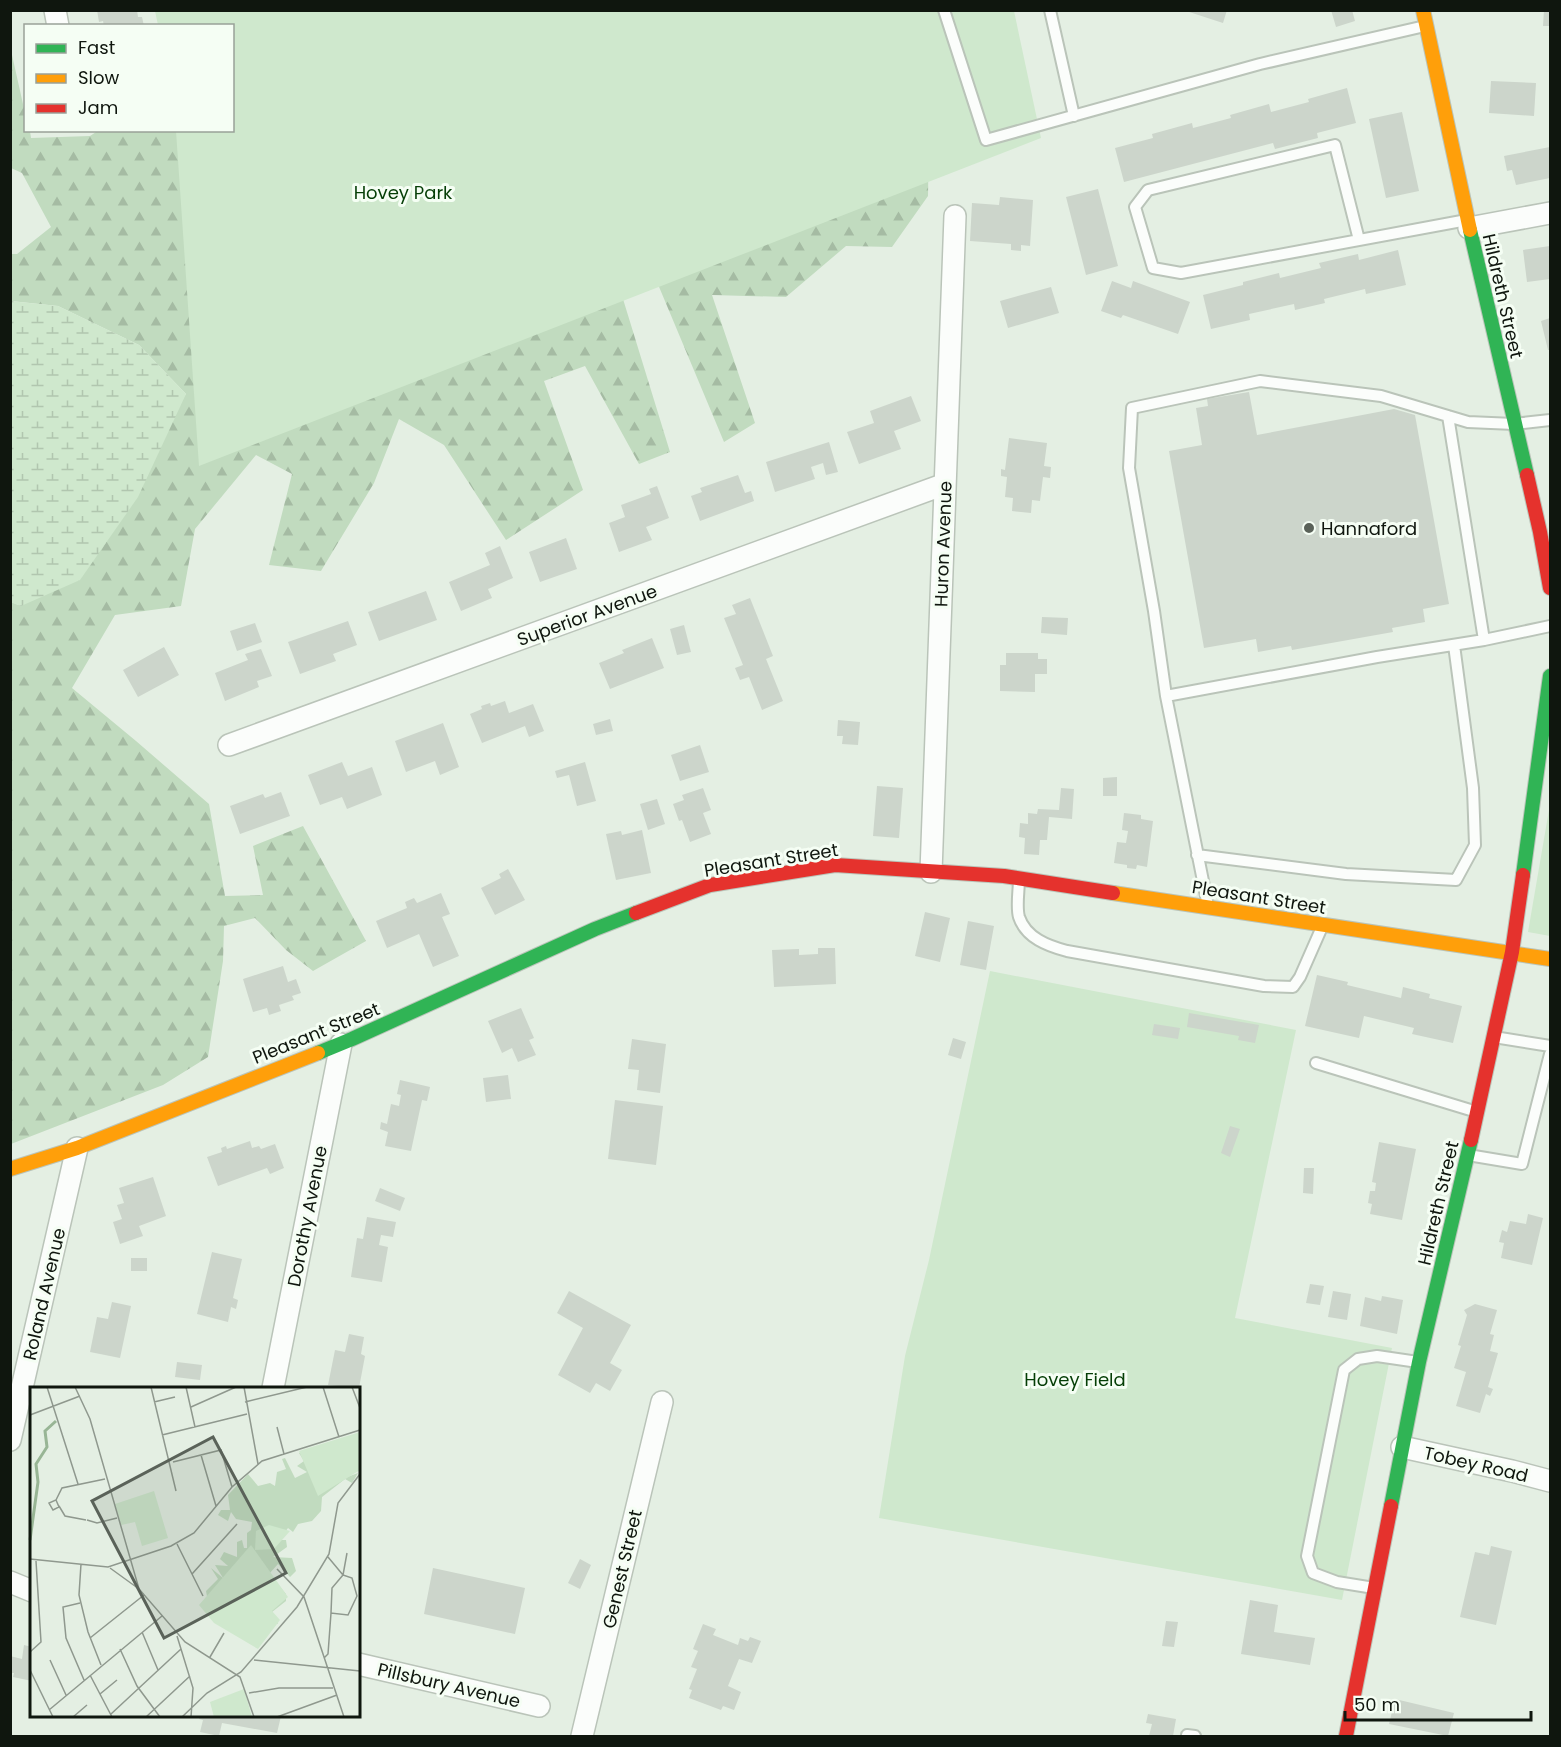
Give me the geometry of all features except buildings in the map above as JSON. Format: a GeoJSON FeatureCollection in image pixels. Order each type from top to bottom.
{"type":"FeatureCollection","features":[{"type":"Feature","properties":{"kind":"street","name":"Hildreth Street"},"geometry":{"type":"LineString","coordinates":[[1423,10],[1468,224],[1514,424],[1545,530],[1551,588]]}},
{"type":"Feature","properties":{"kind":"street"},"geometry":{"type":"LineString","coordinates":[[1468,224],[1551,213]]}},
{"type":"Feature","properties":{"kind":"street","name":"Huron Avenue"},"geometry":{"type":"LineString","coordinates":[[931,872],[955,216]]}},
{"type":"Feature","properties":{"kind":"street","name":"Superior Avenue"},"geometry":{"type":"LineString","coordinates":[[229,745],[945,484]]}},
{"type":"Feature","properties":{"kind":"street","name":"Hildreth Street"},"geometry":{"type":"LineString","coordinates":[[1346,1737],[1419,1362],[1478,1112],[1512,952],[1551,675]]}},
{"type":"Feature","properties":{"kind":"street","name":"Pleasant Street"},"geometry":{"type":"LineString","coordinates":[[10,1169],[78,1148],[341,1044],[595,929],[710,885],[835,865],[1019,879],[1551,959]]}},
{"type":"Feature","properties":{"kind":"street","name":"Dorothy Avenue"},"geometry":{"type":"LineString","coordinates":[[273,1387],[341,1044]]}},
{"type":"Feature","properties":{"kind":"street","name":"Roland Avenue"},"geometry":{"type":"LineString","coordinates":[[10,1440],[78,1148]]}},
{"type":"Feature","properties":{"kind":"street","name":"Genest Street"},"geometry":{"type":"LineString","coordinates":[[582,1737],[662,1402]]}},
{"type":"Feature","properties":{"kind":"street","name":"Tobey Road"},"geometry":{"type":"LineString","coordinates":[[1402,1447],[1551,1481]]}},
{"type":"Feature","properties":{"kind":"street"},"geometry":{"type":"LineString","coordinates":[[10,1582],[30,1589]]}},
{"type":"Feature","properties":{"kind":"street","name":"Pillsbury Avenue"},"geometry":{"type":"LineString","coordinates":[[360,1664],[539,1706]]}},
{"type":"Feature","properties":{"kind":"lane"},"geometry":{"type":"LineString","coordinates":[[944,10],[986,140],[1260,64],[1425,26]]}},
{"type":"Feature","properties":{"kind":"lane"},"geometry":{"type":"LineString","coordinates":[[1050,10],[1074,116]]}},
{"type":"Feature","properties":{"kind":"lane"},"geometry":{"type":"LineString","coordinates":[[1359,240],[1335,145],[1148,190],[1135,207],[1153,268],[1181,273],[1359,240],[1468,224]]}},
{"type":"Feature","properties":{"kind":"lane"},"geometry":{"type":"LineString","coordinates":[[1208,906],[1166,696],[1154,611],[1128,468],[1132,408],[1260,381],[1382,396],[1468,422],[1514,424],[1551,420]]}},
{"type":"Feature","properties":{"kind":"lane"},"geometry":{"type":"LineString","coordinates":[[1448,416],[1484,640]]}},
{"type":"Feature","properties":{"kind":"lane"},"geometry":{"type":"LineString","coordinates":[[1166,696],[1551,626]]}},
{"type":"Feature","properties":{"kind":"lane"},"geometry":{"type":"LineString","coordinates":[[1197,855],[1346,874],[1456,880],[1475,845],[1473,788],[1454,645]]}},
{"type":"Feature","properties":{"kind":"lane"},"geometry":{"type":"LineString","coordinates":[[1019,879],[1019,916],[1030,934],[1049,946],[1264,986],[1293,987],[1323,925]]}},
{"type":"Feature","properties":{"kind":"lane"},"geometry":{"type":"LineString","coordinates":[[1493,1037],[1551,1046]]}},
{"type":"Feature","properties":{"kind":"lane"},"geometry":{"type":"LineString","coordinates":[[1468,1155],[1522,1164],[1551,1054]]}},
{"type":"Feature","properties":{"kind":"lane"},"geometry":{"type":"LineString","coordinates":[[1317,1063],[1478,1112]]}},
{"type":"Feature","properties":{"kind":"lane"},"geometry":{"type":"LineString","coordinates":[[1375,1589],[1337,1582],[1313,1573],[1307,1556],[1344,1370],[1359,1359],[1377,1356],[1419,1362]]}},
{"type":"Feature","properties":{"kind":"green space","name":"Hovey Park"},"geometry":{"type":"Polygon","coordinates":[[[155,11],[1014,11],[1041,138],[199,466],[176,132],[234,132],[234,24],[158,24],[155,11]]]}},
{"type":"Feature","properties":{"kind":"green space"},"geometry":{"type":"Polygon","coordinates":[[[161,11],[929,127],[928,196],[892,247],[846,246],[786,297],[712,295],[755,423],[724,442],[657,282],[623,299],[670,452],[639,464],[585,366],[544,381],[583,490],[506,540],[444,445],[399,419],[374,483],[321,571],[269,565],[292,474],[256,455],[195,529],[181,606],[115,615],[72,688],[209,804],[225,896],[263,895],[253,846],[303,826],[366,941],[313,971],[286,950],[255,918],[224,926],[223,961],[208,1057],[163,1085],[11,1144],[11,602],[21,606],[186,394],[139,345],[58,306],[11,301],[11,254],[17,254],[51,227],[22,173],[11,168],[10,46],[24,109],[24,132],[30,132],[31,138],[90,136],[96,132],[234,132],[234,24],[223,24],[161,11]]]}},
{"type":"Feature","properties":{"kind":"green space"},"geometry":{"type":"Polygon","coordinates":[[[10,301],[58,306],[139,345],[186,394],[138,497],[80,580],[21,606],[10,602],[10,301]]]}},
{"type":"Feature","properties":{"kind":"green space"},"geometry":{"type":"Polygon","coordinates":[[[1550,804],[1550,936],[1528,932],[1550,804]]]}},
{"type":"Feature","properties":{"kind":"green space","name":"Hovey Field"},"geometry":{"type":"Polygon","coordinates":[[[990,971],[1296,1030],[1235,1318],[1392,1348],[1342,1600],[879,1518],[905,1356],[929,1260],[990,971]]]}},
{"type":"Feature","properties":{"kind":"traffic: fast"},"geometry":{"type":"LineString","coordinates":[[1470,230],[1527,475]]}},
{"type":"Feature","properties":{"kind":"traffic: fast"},"geometry":{"type":"LineString","coordinates":[[1523,875],[1550,676]]}},
{"type":"Feature","properties":{"kind":"traffic: fast"},"geometry":{"type":"LineString","coordinates":[[318,1053],[595,929],[636,913]]}},
{"type":"Feature","properties":{"kind":"traffic: fast"},"geometry":{"type":"LineString","coordinates":[[1391,1506],[1419,1362],[1471,1140]]}},
{"type":"Feature","properties":{"kind":"traffic: slow"},"geometry":{"type":"LineString","coordinates":[[1423,10],[1470,230]]}},
{"type":"Feature","properties":{"kind":"traffic: slow"},"geometry":{"type":"LineString","coordinates":[[1113,893],[1550,959]]}},
{"type":"Feature","properties":{"kind":"traffic: slow"},"geometry":{"type":"LineString","coordinates":[[10,1169],[77,1148],[318,1053]]}},
{"type":"Feature","properties":{"kind":"traffic: jam"},"geometry":{"type":"LineString","coordinates":[[1527,475],[1550,588]]}},
{"type":"Feature","properties":{"kind":"traffic: jam"},"geometry":{"type":"LineString","coordinates":[[636,913],[710,885],[835,865],[1004,876],[1113,893]]}},
{"type":"Feature","properties":{"kind":"traffic: jam"},"geometry":{"type":"LineString","coordinates":[[1471,1140],[1512,952],[1523,875]]}},
{"type":"Feature","properties":{"kind":"traffic: jam"},"geometry":{"type":"LineString","coordinates":[[1346,1736],[1391,1506]]}},
{"type":"Feature","properties":{"kind":"place","name":"Hannaford"},"geometry":{"type":"Point","coordinates":[1309,528]}}]}
